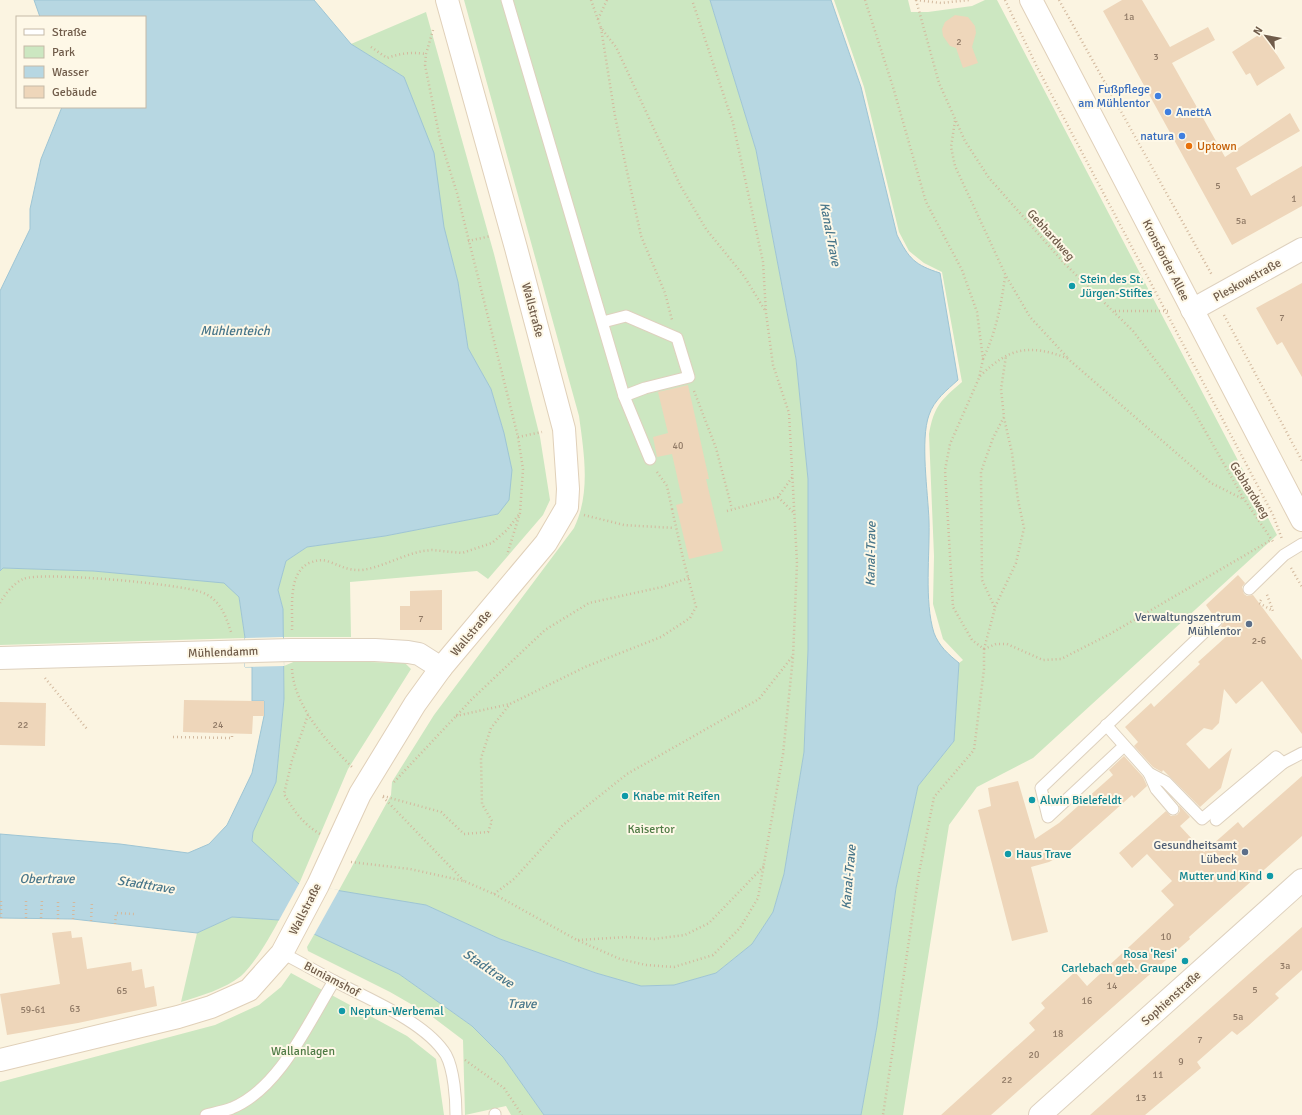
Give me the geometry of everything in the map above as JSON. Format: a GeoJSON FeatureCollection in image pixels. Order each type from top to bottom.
{"type":"FeatureCollection","features":[{"type":"Feature","properties":{"kind":"main road","name":"Wallstraße"},"geometry":{"type":"LineString","coordinates":[[0,1060],[178,1017],[211,1007],[249,990],[282,953],[318,884],[360,794],[415,704],[441,668],[546,543],[566,506],[568,489],[564,429],[516,248],[447,0]]}},
{"type":"Feature","properties":{"kind":"main road","name":"Kronsforder Allee"},"geometry":{"type":"LineString","coordinates":[[1031,0],[1302,520]]}},
{"type":"Feature","properties":{"kind":"main road","name":"Pleskowstraße"},"geometry":{"type":"LineString","coordinates":[[1192,310],[1302,249]]}},
{"type":"Feature","properties":{"kind":"main road","name":"Mühlendamm"},"geometry":{"type":"LineString","coordinates":[[0,658],[287,650],[376,650],[419,654],[441,668]]}},
{"type":"Feature","properties":{"kind":"main road","name":"Sophienstraße"},"geometry":{"type":"LineString","coordinates":[[1040,1115],[1302,880]]}},
{"type":"Feature","properties":{"kind":"lane"},"geometry":{"type":"LineString","coordinates":[[507,0],[604,322],[624,396],[650,459]]}},
{"type":"Feature","properties":{"kind":"lane"},"geometry":{"type":"LineString","coordinates":[[604,322],[626,316],[677,338],[689,377],[646,388],[624,396]]}},
{"type":"Feature","properties":{"kind":"lane"},"geometry":{"type":"LineString","coordinates":[[1249,589],[1284,555],[1302,544]]}},
{"type":"Feature","properties":{"kind":"lane"},"geometry":{"type":"LineString","coordinates":[[1124,746],[1048,817],[1041,788],[1217,620]]}},
{"type":"Feature","properties":{"kind":"lane"},"geometry":{"type":"LineString","coordinates":[[1106,725],[1149,772],[1166,782],[1202,819],[1276,757],[1283,763]]}},
{"type":"Feature","properties":{"kind":"lane"},"geometry":{"type":"LineString","coordinates":[[1216,820],[1283,763],[1302,753]]}},
{"type":"Feature","properties":{"kind":"lane"},"geometry":{"type":"LineString","coordinates":[[1149,772],[1156,789],[1174,809]]}},
{"type":"Feature","properties":{"kind":"lane","name":"Buniamshof"},"geometry":{"type":"LineString","coordinates":[[282,953],[384,1006],[422,1030],[438,1044],[447,1057],[452,1075],[456,1115]]}},
{"type":"Feature","properties":{"kind":"lane"},"geometry":{"type":"LineString","coordinates":[[206,1115],[233,1107],[251,1096],[275,1076],[303,1034],[334,981]]}},
{"type":"Feature","properties":{"kind":"path"},"geometry":{"type":"LineString","coordinates":[[591,0],[601,28],[615,116],[641,236],[665,293],[677,338]]}},
{"type":"Feature","properties":{"kind":"path"},"geometry":{"type":"LineString","coordinates":[[598,19],[607,0]]}},
{"type":"Feature","properties":{"kind":"path"},"geometry":{"type":"LineString","coordinates":[[346,861],[410,869],[464,881],[494,894],[577,940],[620,959],[646,965],[674,967],[713,955],[740,928],[758,898],[765,865],[783,754],[793,657],[796,563],[794,476],[789,413],[774,365],[766,313],[763,262],[733,124],[692,0]]}},
{"type":"Feature","properties":{"kind":"path"},"geometry":{"type":"LineString","coordinates":[[865,0],[893,87],[926,202],[962,270],[977,312],[983,359]]}},
{"type":"Feature","properties":{"kind":"path"},"geometry":{"type":"LineString","coordinates":[[916,0],[941,2],[969,0]]}},
{"type":"Feature","properties":{"kind":"path","name":"Gebhardweg"},"geometry":{"type":"LineString","coordinates":[[916,0],[939,83],[965,141],[989,178],[1065,264],[1133,331],[1192,408],[1244,499],[1271,540],[1284,555]]}},
{"type":"Feature","properties":{"kind":"path"},"geometry":{"type":"LineString","coordinates":[[1005,0],[1037,67],[1164,311],[1273,514],[1282,534],[1284,555],[1302,587]]}},
{"type":"Feature","properties":{"kind":"path"},"geometry":{"type":"LineString","coordinates":[[1059,0],[1212,274],[1215,298],[1302,461]]}},
{"type":"Feature","properties":{"kind":"path"},"geometry":{"type":"LineString","coordinates":[[434,28],[426,54],[425,65],[440,140],[457,193],[518,437],[524,469],[520,513],[505,562]]}},
{"type":"Feature","properties":{"kind":"path"},"geometry":{"type":"LineString","coordinates":[[601,28],[616,47],[684,191],[706,228],[744,276],[766,313]]}},
{"type":"Feature","properties":{"kind":"path"},"geometry":{"type":"LineString","coordinates":[[371,47],[387,58],[398,54],[411,52],[426,54]]}},
{"type":"Feature","properties":{"kind":"path"},"geometry":{"type":"LineString","coordinates":[[955,120],[951,147],[955,166],[1006,276],[1030,317],[1067,358],[1211,482],[1244,499]]}},
{"type":"Feature","properties":{"kind":"path"},"geometry":{"type":"LineString","coordinates":[[468,241],[492,235]]}},
{"type":"Feature","properties":{"kind":"path"},"geometry":{"type":"LineString","coordinates":[[984,649],[972,640],[953,607],[945,470],[950,444],[979,378],[983,359],[992,341],[1000,311],[1006,276]]}},
{"type":"Feature","properties":{"kind":"path"},"geometry":{"type":"LineString","coordinates":[[1114,311],[1192,310]]}},
{"type":"Feature","properties":{"kind":"path"},"geometry":{"type":"LineString","coordinates":[[979,378],[992,364],[1006,356],[1022,350],[1045,350],[1067,358]]}},
{"type":"Feature","properties":{"kind":"path"},"geometry":{"type":"LineString","coordinates":[[883,1115],[919,873],[934,797],[974,750],[984,669],[984,649],[995,608],[1016,563],[1024,528],[1018,500],[1012,453],[1004,417],[1001,389],[1006,356]]}},
{"type":"Feature","properties":{"kind":"path"},"geometry":{"type":"LineString","coordinates":[[689,377],[716,448],[732,509]]}},
{"type":"Feature","properties":{"kind":"path"},"geometry":{"type":"LineString","coordinates":[[995,608],[982,580],[981,472],[993,438],[1004,417]]}},
{"type":"Feature","properties":{"kind":"path"},"geometry":{"type":"LineString","coordinates":[[518,437],[542,432],[543,440]]}},
{"type":"Feature","properties":{"kind":"path"},"geometry":{"type":"LineString","coordinates":[[456,716],[510,704],[585,667],[662,638],[690,618],[696,606],[683,558],[667,486],[650,459]]}},
{"type":"Feature","properties":{"kind":"path"},"geometry":{"type":"LineString","coordinates":[[727,511],[778,497],[794,476]]}},
{"type":"Feature","properties":{"kind":"path"},"geometry":{"type":"LineString","coordinates":[[778,497],[795,514]]}},
{"type":"Feature","properties":{"kind":"path"},"geometry":{"type":"LineString","coordinates":[[355,770],[308,715],[297,695],[287,650],[295,581],[298,572],[303,566],[317,560],[326,560],[350,570],[362,570],[423,551],[432,550],[462,552],[492,543],[510,527],[520,513]]}},
{"type":"Feature","properties":{"kind":"path"},"geometry":{"type":"LineString","coordinates":[[583,515],[624,525],[674,528]]}},
{"type":"Feature","properties":{"kind":"path"},"geometry":{"type":"LineString","coordinates":[[984,649],[996,644],[1008,644],[1043,660],[1061,659],[1110,634],[1271,540]]}},
{"type":"Feature","properties":{"kind":"path"},"geometry":{"type":"LineString","coordinates":[[0,603],[4,595],[23,579],[49,576],[178,587],[202,592],[217,602],[225,612],[241,652]]}},
{"type":"Feature","properties":{"kind":"path"},"geometry":{"type":"LineString","coordinates":[[1259,603],[1273,611],[1261,577]]}},
{"type":"Feature","properties":{"kind":"path"},"geometry":{"type":"LineString","coordinates":[[392,784],[456,716],[545,630],[589,603],[662,587],[689,578]]}},
{"type":"Feature","properties":{"kind":"path"},"geometry":{"type":"LineString","coordinates":[[494,894],[514,879],[563,825],[627,774],[758,699],[793,657]]}},
{"type":"Feature","properties":{"kind":"path"},"geometry":{"type":"LineString","coordinates":[[45,678],[86,729]]}},
{"type":"Feature","properties":{"kind":"path"},"geometry":{"type":"LineString","coordinates":[[381,795],[441,812],[464,834],[488,832],[492,821],[482,804],[481,758],[491,728],[510,704]]}},
{"type":"Feature","properties":{"kind":"path"},"geometry":{"type":"LineString","coordinates":[[308,715],[292,760],[284,794],[293,810],[308,828],[326,837]]}},
{"type":"Feature","properties":{"kind":"path"},"geometry":{"type":"LineString","coordinates":[[173,737],[232,738],[232,733]]}},
{"type":"Feature","properties":{"kind":"path"},"geometry":{"type":"LineString","coordinates":[[381,795],[385,789]]}},
{"type":"Feature","properties":{"kind":"path"},"geometry":{"type":"LineString","coordinates":[[381,795],[464,881]]}},
{"type":"Feature","properties":{"kind":"path"},"geometry":{"type":"LineString","coordinates":[[577,940],[627,937],[654,939],[685,935],[709,923],[765,865]]}},
{"type":"Feature","properties":{"kind":"path"},"geometry":{"type":"LineString","coordinates":[[26,899],[26,918]]}},
{"type":"Feature","properties":{"kind":"path"},"geometry":{"type":"LineString","coordinates":[[41,918],[42,900]]}},
{"type":"Feature","properties":{"kind":"path"},"geometry":{"type":"LineString","coordinates":[[1,901],[2,918]]}},
{"type":"Feature","properties":{"kind":"path"},"geometry":{"type":"LineString","coordinates":[[91,921],[92,901]]}},
{"type":"Feature","properties":{"kind":"path"},"geometry":{"type":"LineString","coordinates":[[58,902],[58,919]]}},
{"type":"Feature","properties":{"kind":"path"},"geometry":{"type":"LineString","coordinates":[[73,919],[74,902]]}},
{"type":"Feature","properties":{"kind":"path"},"geometry":{"type":"LineString","coordinates":[[115,924],[116,912],[134,914]]}},
{"type":"Feature","properties":{"kind":"path"},"geometry":{"type":"LineString","coordinates":[[460,1057],[504,1088],[522,1115]]}},
{"type":"Feature","properties":{"kind":"green space","name":"Kaisertor"},"geometry":{"type":"Polygon","coordinates":[[[464,0],[710,0],[756,150],[796,359],[808,479],[808,650],[804,752],[784,874],[773,912],[752,944],[716,973],[674,985],[640,986],[596,973],[500,939],[426,905],[338,892],[391,795],[392,782],[434,715],[574,528],[583,501],[585,473],[579,416],[464,0]]]}},
{"type":"Feature","properties":{"kind":"green space"},"geometry":{"type":"Polygon","coordinates":[[[834,0],[908,0],[911,12],[928,12],[972,6],[985,0],[997,0],[1277,535],[1033,758],[977,787],[949,825],[903,1115],[861,1115],[877,1026],[896,888],[918,786],[954,741],[959,663],[963,660],[943,639],[933,604],[934,556],[929,434],[936,410],[944,399],[962,382],[942,272],[924,263],[909,251],[899,232],[864,87],[834,0]]]}},
{"type":"Feature","properties":{"kind":"green space"},"geometry":{"type":"Polygon","coordinates":[[[426,12],[494,254],[540,437],[550,500],[543,515],[488,579],[477,571],[350,582],[351,637],[283,637],[283,609],[278,590],[286,561],[307,547],[385,536],[498,514],[504,433],[491,389],[468,348],[458,282],[404,77],[351,44],[426,12]]]}},
{"type":"Feature","properties":{"kind":"green space"},"geometry":{"type":"Polygon","coordinates":[[[3,568],[93,571],[224,582],[239,597],[245,638],[0,645],[0,571],[3,568]]]}},
{"type":"Feature","properties":{"kind":"green space"},"geometry":{"type":"Polygon","coordinates":[[[298,660],[405,663],[411,669],[348,769],[299,884],[252,841],[253,832],[276,782],[284,699],[284,666],[298,660]]]}},
{"type":"Feature","properties":{"kind":"green space"},"geometry":{"type":"Polygon","coordinates":[[[232,917],[279,920],[257,957],[241,976],[228,985],[204,995],[181,1002],[197,933],[232,917]]]}},
{"type":"Feature","properties":{"kind":"green space"},"geometry":{"type":"Polygon","coordinates":[[[315,933],[399,974],[472,1026],[503,1057],[544,1115],[511,1115],[506,1106],[465,1115],[463,1040],[430,1015],[390,992],[308,951],[307,947],[315,933]]]}},
{"type":"Feature","properties":{"kind":"green space","name":"Wallanlagen"},"geometry":{"type":"Polygon","coordinates":[[[291,973],[407,1036],[436,1059],[444,1115],[0,1115],[0,1082],[215,1025],[259,1005],[281,987],[291,973]]]}},
{"type":"Feature","properties":{"kind":"water"},"geometry":{"type":"Polygon","coordinates":[[[34,0],[314,0],[351,44],[404,77],[434,153],[444,227],[458,282],[468,348],[491,389],[504,433],[512,470],[509,500],[498,514],[385,536],[307,547],[286,561],[278,590],[283,609],[284,699],[276,782],[253,832],[252,841],[299,884],[426,905],[500,939],[596,973],[641,986],[674,985],[716,973],[752,944],[773,912],[784,874],[804,752],[808,650],[808,479],[796,359],[756,150],[710,0],[831,0],[861,87],[897,235],[905,250],[914,260],[924,267],[940,273],[958,380],[941,396],[931,410],[926,426],[925,438],[925,466],[929,521],[929,607],[934,633],[938,642],[959,663],[954,741],[918,786],[896,888],[877,1026],[861,1115],[544,1115],[503,1057],[472,1026],[399,974],[299,927],[279,920],[232,917],[197,933],[73,919],[0,918],[0,834],[120,844],[188,853],[209,844],[227,825],[252,773],[264,716],[264,701],[252,701],[252,667],[245,667],[245,638],[239,597],[224,583],[93,571],[3,568],[0,571],[0,291],[30,229],[30,209],[41,159],[62,108],[146,108],[146,16],[40,16],[34,0]]]}},
{"type":"Feature","properties":{"kind":"pier"},"geometry":{"type":"Polygon","coordinates":[[[283,637],[284,666],[245,667],[245,638],[283,637]]]}},
{"type":"Feature","properties":{"kind":"pier"},"geometry":{"type":"Polygon","coordinates":[[[300,882],[339,890],[314,935],[278,922],[300,882]]]}},
{"type":"Feature","properties":{"kind":"building"},"geometry":{"type":"Polygon","coordinates":[[[1122,0],[1142,0],[1170,47],[1208,27],[1215,40],[1172,63],[1225,157],[1290,113],[1300,131],[1236,168],[1251,196],[1302,166],[1302,206],[1232,245],[1103,11],[1122,0]]]}},
{"type":"Feature","properties":{"kind":"building"},"geometry":{"type":"Polygon","coordinates":[[[955,15],[968,17],[975,26],[976,33],[972,47],[978,63],[963,68],[956,48],[950,46],[943,36],[942,29],[945,22],[955,15]]]}},
{"type":"Feature","properties":{"kind":"building"},"geometry":{"type":"Polygon","coordinates":[[[1263,32],[1285,68],[1257,86],[1250,73],[1246,75],[1232,52],[1263,32]]]}},
{"type":"Feature","properties":{"kind":"building"},"geometry":{"type":"Polygon","coordinates":[[[1302,283],[1302,377],[1282,342],[1277,345],[1256,308],[1302,283]]]}},
{"type":"Feature","properties":{"kind":"building"},"geometry":{"type":"Polygon","coordinates":[[[688,385],[709,479],[706,479],[723,551],[689,559],[676,505],[683,503],[672,454],[657,457],[653,437],[668,433],[658,392],[688,385]]]}},
{"type":"Feature","properties":{"kind":"building"},"geometry":{"type":"Polygon","coordinates":[[[1238,575],[1245,583],[1242,587],[1244,594],[1247,596],[1253,595],[1302,660],[1302,734],[1262,681],[1236,704],[1224,689],[1219,723],[1212,730],[1204,728],[1186,744],[1209,769],[1232,748],[1221,788],[1200,807],[1163,770],[1162,772],[1153,767],[1134,746],[1138,742],[1125,727],[1151,703],[1154,707],[1200,664],[1198,662],[1228,635],[1221,626],[1224,622],[1222,615],[1219,613],[1213,615],[1206,605],[1238,575]]]}},
{"type":"Feature","properties":{"kind":"building"},"geometry":{"type":"Polygon","coordinates":[[[442,590],[442,630],[400,630],[400,606],[410,606],[410,591],[442,590]]]}},
{"type":"Feature","properties":{"kind":"building"},"geometry":{"type":"Polygon","coordinates":[[[184,700],[264,701],[264,716],[253,716],[252,734],[183,732],[184,700]]]}},
{"type":"Feature","properties":{"kind":"building"},"geometry":{"type":"Polygon","coordinates":[[[0,702],[46,703],[45,746],[0,745],[0,702]]]}},
{"type":"Feature","properties":{"kind":"building"},"geometry":{"type":"Polygon","coordinates":[[[1124,756],[1143,777],[1147,786],[1134,798],[1132,795],[1068,852],[1049,862],[1031,867],[1048,932],[1012,941],[978,810],[991,806],[988,788],[1018,781],[1035,839],[1059,823],[1113,775],[1109,770],[1124,756]]]}},
{"type":"Feature","properties":{"kind":"building"},"geometry":{"type":"Polygon","coordinates":[[[1302,776],[1302,836],[1189,937],[1190,939],[991,1115],[941,1115],[1035,1030],[1029,1023],[1045,1008],[1041,1003],[1075,972],[1087,986],[1174,905],[1161,891],[1172,881],[1147,854],[1132,868],[1119,853],[1166,811],[1171,816],[1177,815],[1180,811],[1179,805],[1190,817],[1180,826],[1204,852],[1238,822],[1243,828],[1302,776]]]}},
{"type":"Feature","properties":{"kind":"building"},"geometry":{"type":"Polygon","coordinates":[[[1302,927],[1302,970],[1275,994],[1279,998],[1248,1026],[1237,1035],[1232,1031],[1197,1062],[1201,1068],[1145,1115],[1090,1115],[1302,927]]]}},
{"type":"Feature","properties":{"kind":"building"},"geometry":{"type":"Polygon","coordinates":[[[71,931],[72,938],[82,937],[87,969],[131,962],[132,971],[142,969],[145,988],[154,986],[157,1006],[78,1023],[7,1035],[0,994],[60,984],[52,933],[71,931]]]}},
{"type":"Feature","properties":{"kind":"place","name":"Fußpflege am Mühlentor"},"geometry":{"type":"Point","coordinates":[1158,96]}},
{"type":"Feature","properties":{"kind":"place","name":"AnettA"},"geometry":{"type":"Point","coordinates":[1168,112]}},
{"type":"Feature","properties":{"kind":"place","name":"natura"},"geometry":{"type":"Point","coordinates":[1182,136]}},
{"type":"Feature","properties":{"kind":"place","name":"Uptown"},"geometry":{"type":"Point","coordinates":[1189,146]}},
{"type":"Feature","properties":{"kind":"place","name":"Stein des St. Jürgen-Stiftes"},"geometry":{"type":"Point","coordinates":[1072,286]}},
{"type":"Feature","properties":{"kind":"place","name":"Verwaltungszentrum Mühlentor"},"geometry":{"type":"Point","coordinates":[1249,624]}},
{"type":"Feature","properties":{"kind":"place","name":"Knabe mit Reifen"},"geometry":{"type":"Point","coordinates":[625,796]}},
{"type":"Feature","properties":{"kind":"place","name":"Alwin Bielefeldt"},"geometry":{"type":"Point","coordinates":[1032,800]}},
{"type":"Feature","properties":{"kind":"place","name":"Gesundheitsamt Lübeck"},"geometry":{"type":"Point","coordinates":[1245,852]}},
{"type":"Feature","properties":{"kind":"place","name":"Haus Trave"},"geometry":{"type":"Point","coordinates":[1008,854]}},
{"type":"Feature","properties":{"kind":"place","name":"Mutter und Kind"},"geometry":{"type":"Point","coordinates":[1270,876]}},
{"type":"Feature","properties":{"kind":"place","name":"Rosa 'Resi' Carlebach geb. Graupe"},"geometry":{"type":"Point","coordinates":[1185,961]}},
{"type":"Feature","properties":{"kind":"place","name":"Neptun-Werbemal"},"geometry":{"type":"Point","coordinates":[342,1011]}},
{"type":"Feature","properties":{"kind":"water label","name":"Kanal-Trave"},"geometry":{"type":"Point","coordinates":[831,234]}},
{"type":"Feature","properties":{"kind":"water label","name":"Mühlenteich"},"geometry":{"type":"Point","coordinates":[235,330]}},
{"type":"Feature","properties":{"kind":"water label","name":"Kanal-Trave"},"geometry":{"type":"Point","coordinates":[870,554]}},
{"type":"Feature","properties":{"kind":"water label","name":"Kanal-Trave"},"geometry":{"type":"Point","coordinates":[848,877]}},
{"type":"Feature","properties":{"kind":"water label","name":"Obertrave"},"geometry":{"type":"Point","coordinates":[47,878]}},
{"type":"Feature","properties":{"kind":"water label","name":"Stadttrave"},"geometry":{"type":"Point","coordinates":[146,884]}},
{"type":"Feature","properties":{"kind":"water label","name":"Stadttrave"},"geometry":{"type":"Point","coordinates":[489,968]}},
{"type":"Feature","properties":{"kind":"water label","name":"Trave"},"geometry":{"type":"Point","coordinates":[522,1003]}}]}
